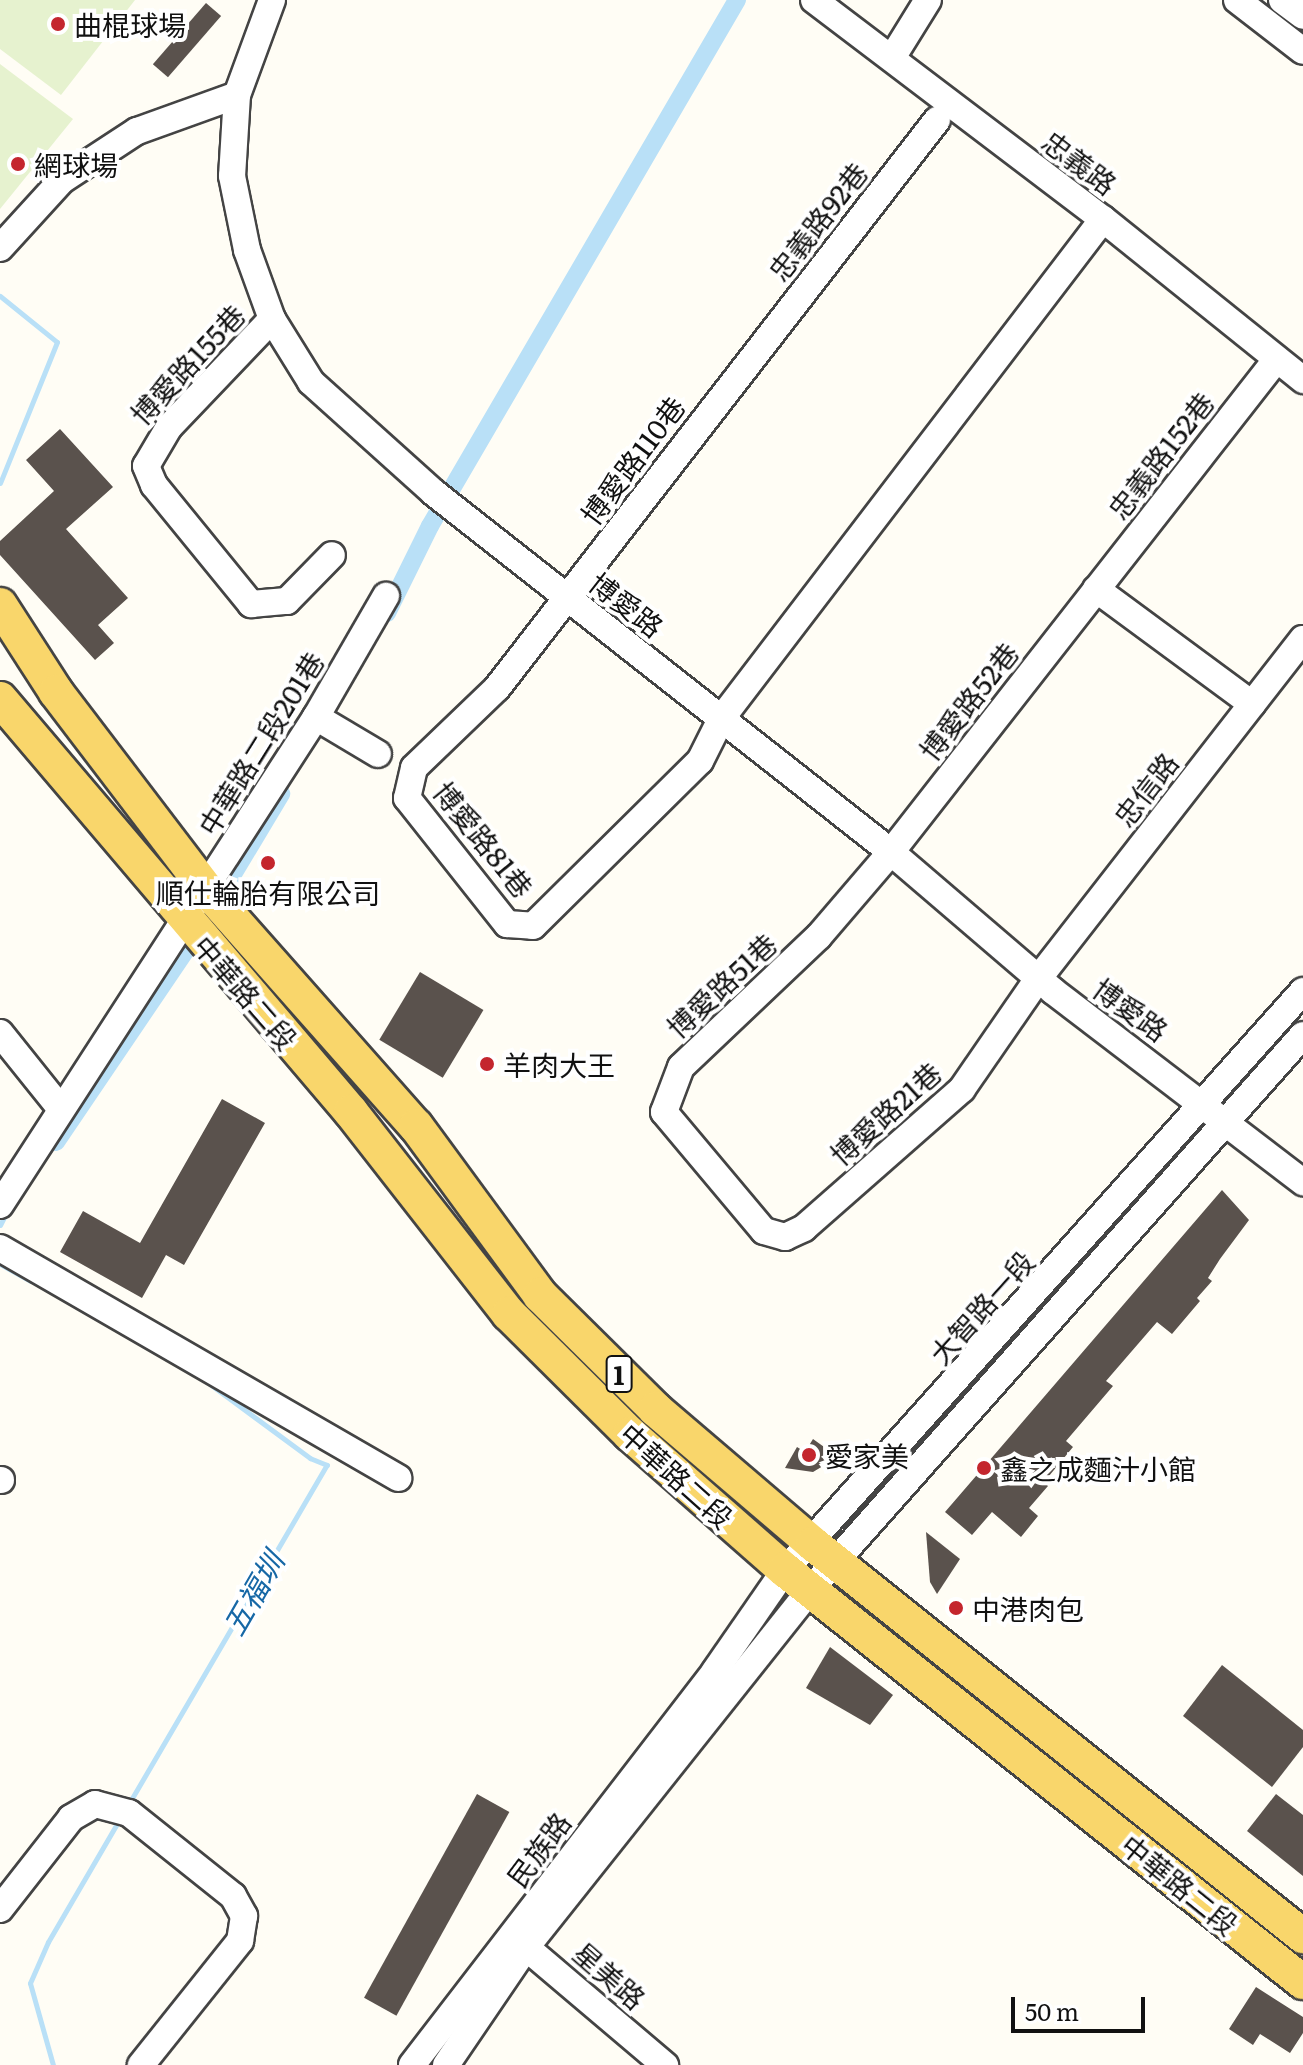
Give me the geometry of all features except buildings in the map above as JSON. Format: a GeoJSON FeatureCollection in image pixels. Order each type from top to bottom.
{"type":"FeatureCollection","features":[{"type":"Feature","properties":{"kind":"main road","name":"中華路二段"},"geometry":{"type":"LineString","coordinates":[[0,605],[56,692],[206,889],[416,1126],[540,1295],[655,1409],[824,1553],[1303,1936]]}},
{"type":"Feature","properties":{"kind":"main road","name":"中華路二段"},"geometry":{"type":"LineString","coordinates":[[0,643],[56,692]]}},
{"type":"Feature","properties":{"kind":"main road","name":"中華路二段"},"geometry":{"type":"LineString","coordinates":[[6,713],[351,1112],[509,1314],[630,1434],[798,1580],[1303,1982]]}},
{"type":"Feature","properties":{"kind":"street","name":"博愛路"},"geometry":{"type":"LineString","coordinates":[[272,0],[237,95],[232,176],[247,250],[272,319],[311,382],[433,492],[891,852],[1038,979],[1205,1102],[1303,1182]]}},
{"type":"Feature","properties":{"kind":"street","name":"忠義路"},"geometry":{"type":"LineString","coordinates":[[814,0],[1103,219],[1303,380]]}},
{"type":"Feature","properties":{"kind":"street"},"geometry":{"type":"LineString","coordinates":[[892,58],[928,0]]}},
{"type":"Feature","properties":{"kind":"street"},"geometry":{"type":"LineString","coordinates":[[1237,0],[1303,51]]}},
{"type":"Feature","properties":{"kind":"street"},"geometry":{"type":"LineString","coordinates":[[1282,0],[1303,16]]}},
{"type":"Feature","properties":{"kind":"street"},"geometry":{"type":"LineString","coordinates":[[0,248],[62,180],[125,139],[237,95]]}},
{"type":"Feature","properties":{"kind":"street","name":"忠義路92巷"},"geometry":{"type":"LineString","coordinates":[[748,361],[937,120]]}},
{"type":"Feature","properties":{"kind":"street"},"geometry":{"type":"LineString","coordinates":[[721,719],[1103,219]]}},
{"type":"Feature","properties":{"kind":"street","name":"博愛路155巷"},"geometry":{"type":"LineString","coordinates":[[272,319],[169,427],[146,466],[154,485],[251,604],[287,601],[332,555]]}},
{"type":"Feature","properties":{"kind":"street","name":"忠義路152巷"},"geometry":{"type":"LineString","coordinates":[[1096,589],[1276,360]]}},
{"type":"Feature","properties":{"kind":"street","name":"博愛路110巷"},"geometry":{"type":"LineString","coordinates":[[566,598],[748,361]]}},
{"type":"Feature","properties":{"kind":"street"},"geometry":{"type":"LineString","coordinates":[[1096,589],[1252,704]]}},
{"type":"Feature","properties":{"kind":"street","name":"博愛路52巷"},"geometry":{"type":"LineString","coordinates":[[891,852],[1096,589]]}},
{"type":"Feature","properties":{"kind":"street","name":"中華路二段201巷"},"geometry":{"type":"LineString","coordinates":[[0,1205],[316,717],[386,596]]}},
{"type":"Feature","properties":{"kind":"street","name":"博愛路81巷"},"geometry":{"type":"LineString","coordinates":[[566,598],[497,688],[414,768],[407,798],[507,924],[533,926],[700,761],[721,719]]}},
{"type":"Feature","properties":{"kind":"street","name":"忠信路"},"geometry":{"type":"LineString","coordinates":[[1038,979],[1303,639]]}},
{"type":"Feature","properties":{"kind":"street"},"geometry":{"type":"LineString","coordinates":[[316,717],[378,754]]}},
{"type":"Feature","properties":{"kind":"street","name":"博愛路51巷"},"geometry":{"type":"LineString","coordinates":[[785,1237],[764,1231],[664,1112],[681,1067],[819,936],[891,852]]}},
{"type":"Feature","properties":{"kind":"street","name":"博愛路21巷"},"geometry":{"type":"LineString","coordinates":[[785,1237],[804,1228],[962,1089],[1038,979]]}},
{"type":"Feature","properties":{"kind":"street","name":"大智路一段"},"geometry":{"type":"LineString","coordinates":[[824,1553],[1205,1102],[1303,991]]}},
{"type":"Feature","properties":{"kind":"street"},"geometry":{"type":"LineString","coordinates":[[0,1033],[60,1108]]}},
{"type":"Feature","properties":{"kind":"street","name":"大智路一段"},"geometry":{"type":"LineString","coordinates":[[725,1676],[798,1580],[1303,1035]]}},
{"type":"Feature","properties":{"kind":"street"},"geometry":{"type":"LineString","coordinates":[[0,1248],[398,1478]]}},
{"type":"Feature","properties":{"kind":"street","name":"民族路"},"geometry":{"type":"LineString","coordinates":[[412,2065],[519,1941],[725,1676]]}},
{"type":"Feature","properties":{"kind":"street"},"geometry":{"type":"LineString","coordinates":[[0,1909],[71,1818],[95,1804],[123,1810],[233,1896],[244,1916],[240,1941],[141,2065]]}},
{"type":"Feature","properties":{"kind":"street","name":"民族路"},"geometry":{"type":"LineString","coordinates":[[446,2065],[519,1941]]}},
{"type":"Feature","properties":{"kind":"street","name":"星美路"},"geometry":{"type":"LineString","coordinates":[[519,1941],[665,2065]]}},
{"type":"Feature","properties":{"kind":"green space","name":"曲棍球場"},"geometry":{"type":"Polygon","coordinates":[[[0,0],[135,0],[61,95],[0,49],[0,0]]]}},
{"type":"Feature","properties":{"kind":"green space","name":"網球場"},"geometry":{"type":"Polygon","coordinates":[[[0,64],[73,119],[0,209],[0,64]]]}},
{"type":"Feature","properties":{"kind":"waterway"},"geometry":{"type":"LineString","coordinates":[[387,613],[430,526],[737,0]]}},
{"type":"Feature","properties":{"kind":"waterway"},"geometry":{"type":"LineString","coordinates":[[0,296],[57,342],[0,483]]}},
{"type":"Feature","properties":{"kind":"waterway"},"geometry":{"type":"LineString","coordinates":[[214,906],[281,794]]}},
{"type":"Feature","properties":{"kind":"waterway"},"geometry":{"type":"LineString","coordinates":[[56,1142],[201,928]]}},
{"type":"Feature","properties":{"kind":"waterway","name":"五福圳"},"geometry":{"type":"LineString","coordinates":[[0,1225],[6,1213]]}},
{"type":"Feature","properties":{"kind":"waterway","name":"五福圳"},"geometry":{"type":"LineString","coordinates":[[0,1264],[31,1281]]}},
{"type":"Feature","properties":{"kind":"waterway","name":"五福圳"},"geometry":{"type":"LineString","coordinates":[[128,1805],[327,1465],[310,1458],[203,1379]]}},
{"type":"Feature","properties":{"kind":"waterway","name":"五福圳"},"geometry":{"type":"LineString","coordinates":[[53,2065],[30,1983],[48,1942],[119,1820]]}},
{"type":"Feature","properties":{"kind":"place","name":"曲棍球場"},"geometry":{"type":"Point","coordinates":[58,24]}},
{"type":"Feature","properties":{"kind":"place","name":"網球場"},"geometry":{"type":"Point","coordinates":[18,164]}},
{"type":"Feature","properties":{"kind":"place","name":"順仕輪胎有限公司"},"geometry":{"type":"Point","coordinates":[268,863]}},
{"type":"Feature","properties":{"kind":"place","name":"羊肉大王"},"geometry":{"type":"Point","coordinates":[487,1064]}},
{"type":"Feature","properties":{"kind":"place","name":"愛家美"},"geometry":{"type":"Point","coordinates":[809,1455]}},
{"type":"Feature","properties":{"kind":"place","name":"鑫之成麵汁小館"},"geometry":{"type":"Point","coordinates":[984,1468]}},
{"type":"Feature","properties":{"kind":"place","name":"中港肉包"},"geometry":{"type":"Point","coordinates":[956,1608]}}]}
